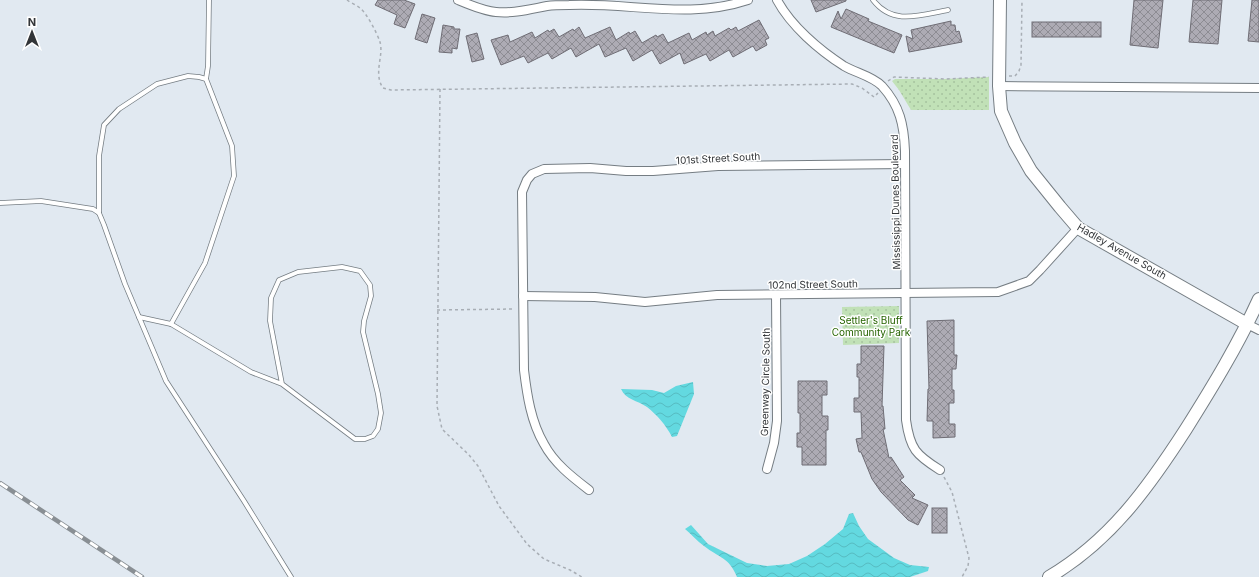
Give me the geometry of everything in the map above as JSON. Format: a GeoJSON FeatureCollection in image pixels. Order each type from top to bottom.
{"type":"FeatureCollection","features":[{"type":"Feature","properties":{"kind":"street"},"geometry":{"type":"LineString","coordinates":[[458,0],[496,12],[518,12],[549,6],[571,5],[660,10],[692,10],[731,6],[748,0]]}},
{"type":"Feature","properties":{"kind":"street","name":"Mississippi Dunes Boulevard"},"geometry":{"type":"LineString","coordinates":[[777,0],[791,20],[816,46],[844,65],[870,78],[883,88],[900,114],[904,131],[906,164],[906,420],[908,436],[914,449],[922,459],[940,470]]}},
{"type":"Feature","properties":{"kind":"street","name":"Hadley Avenue South"},"geometry":{"type":"LineString","coordinates":[[1000,0],[999,81],[1001,111],[1018,148],[1031,171],[1078,228],[1259,330]]}},
{"type":"Feature","properties":{"kind":"street"},"geometry":{"type":"LineString","coordinates":[[999,81],[1259,88]]}},
{"type":"Feature","properties":{"kind":"street","name":"101st Street South"},"geometry":{"type":"LineString","coordinates":[[523,296],[522,192],[527,180],[532,174],[544,169],[564,168],[653,171],[718,166],[906,164]]}},
{"type":"Feature","properties":{"kind":"street","name":"102nd Street South"},"geometry":{"type":"LineString","coordinates":[[523,296],[595,297],[645,302],[717,295],[998,292],[1029,281],[1078,228]]}},
{"type":"Feature","properties":{"kind":"street","name":"Greenway Circle South"},"geometry":{"type":"LineString","coordinates":[[767,469],[774,444],[777,421],[776,295]]}},
{"type":"Feature","properties":{"kind":"street"},"geometry":{"type":"LineString","coordinates":[[523,296],[524,370],[527,396],[535,425],[544,445],[561,467],[589,490]]}},
{"type":"Feature","properties":{"kind":"street"},"geometry":{"type":"LineString","coordinates":[[1049,577],[1065,567],[1100,539],[1138,498],[1160,469],[1216,382],[1248,324],[1259,299]]}},
{"type":"Feature","properties":{"kind":"lane"},"geometry":{"type":"LineString","coordinates":[[171,324],[205,263],[234,176],[232,146],[206,79],[208,66],[209,0]]}},
{"type":"Feature","properties":{"kind":"lane"},"geometry":{"type":"LineString","coordinates":[[873,0],[879,7],[897,16],[906,17],[948,10]]}},
{"type":"Feature","properties":{"kind":"lane"},"geometry":{"type":"LineString","coordinates":[[206,79],[188,76],[157,84],[119,109],[104,124],[100,156],[99,213],[139,317],[166,381],[244,501],[291,577]]}},
{"type":"Feature","properties":{"kind":"lane"},"geometry":{"type":"LineString","coordinates":[[0,203],[41,202],[93,209],[99,213]]}},
{"type":"Feature","properties":{"kind":"lane"},"geometry":{"type":"LineString","coordinates":[[139,317],[171,324],[250,372],[282,384],[355,439],[365,439],[373,436],[378,429],[381,413],[363,332],[364,321],[371,296],[370,285],[360,271],[342,267],[298,272],[279,280],[271,298],[270,321],[282,384]]}},
{"type":"Feature","properties":{"kind":"path"},"geometry":{"type":"LineString","coordinates":[[347,0],[361,9],[380,42],[378,74],[380,84],[383,88],[390,90],[852,84],[862,88],[874,97],[889,80],[894,77],[945,79],[983,77]]}},
{"type":"Feature","properties":{"kind":"path"},"geometry":{"type":"LineString","coordinates":[[999,81],[1015,76],[1021,65],[1022,0]]}},
{"type":"Feature","properties":{"kind":"path"},"geometry":{"type":"LineString","coordinates":[[440,89],[437,406],[442,429],[478,466],[498,506],[527,544],[544,559],[582,577]]}},
{"type":"Feature","properties":{"kind":"path"},"geometry":{"type":"LineString","coordinates":[[437,310],[514,309]]}},
{"type":"Feature","properties":{"kind":"path"},"geometry":{"type":"LineString","coordinates":[[940,470],[952,492],[968,558],[968,566],[962,577]]}},
{"type":"Feature","properties":{"kind":"green space"},"geometry":{"type":"Polygon","coordinates":[[[989,77],[989,110],[911,110],[892,81],[895,79],[989,77]]]}},
{"type":"Feature","properties":{"kind":"green space","name":"Settler's Bluff Community Park"},"geometry":{"type":"Polygon","coordinates":[[[899,306],[899,343],[843,345],[842,307],[899,306]]]}},
{"type":"Feature","properties":{"kind":"water"},"geometry":{"type":"Polygon","coordinates":[[[693,382],[694,394],[677,436],[672,437],[664,424],[654,413],[647,407],[629,398],[621,389],[652,390],[664,393],[676,386],[693,382]]]}},
{"type":"Feature","properties":{"kind":"water"},"geometry":{"type":"Polygon","coordinates":[[[853,513],[859,526],[868,539],[894,558],[910,565],[929,567],[928,571],[910,577],[737,577],[731,565],[701,544],[685,529],[691,525],[708,544],[747,563],[767,566],[789,564],[807,556],[825,544],[843,529],[849,514],[853,513]]]}},
{"type":"Feature","properties":{"kind":"building"},"geometry":{"type":"Polygon","coordinates":[[[378,0],[404,0],[415,4],[405,28],[394,24],[397,15],[375,5],[378,0]]]}},
{"type":"Feature","properties":{"kind":"building"},"geometry":{"type":"Polygon","coordinates":[[[811,0],[846,0],[846,1],[816,12],[811,0]]]}},
{"type":"Feature","properties":{"kind":"building"},"geometry":{"type":"Polygon","coordinates":[[[1134,0],[1163,0],[1158,48],[1130,45],[1134,0]]]}},
{"type":"Feature","properties":{"kind":"building"},"geometry":{"type":"Polygon","coordinates":[[[1193,0],[1222,0],[1218,44],[1189,42],[1193,0]]]}},
{"type":"Feature","properties":{"kind":"building"},"geometry":{"type":"Polygon","coordinates":[[[1252,0],[1259,0],[1259,42],[1248,41],[1252,0]]]}},
{"type":"Feature","properties":{"kind":"building"},"geometry":{"type":"Polygon","coordinates":[[[846,9],[869,19],[868,21],[902,35],[894,53],[831,27],[838,11],[841,19],[846,9]]]}},
{"type":"Feature","properties":{"kind":"building"},"geometry":{"type":"Polygon","coordinates":[[[422,14],[435,18],[427,43],[415,39],[422,14]]]}},
{"type":"Feature","properties":{"kind":"building"},"geometry":{"type":"Polygon","coordinates":[[[759,20],[769,38],[765,40],[767,45],[756,51],[753,46],[733,57],[729,50],[710,61],[706,54],[684,64],[680,53],[660,64],[652,50],[633,61],[626,48],[605,57],[599,44],[576,57],[571,48],[552,59],[548,53],[528,63],[524,56],[501,65],[491,40],[508,35],[510,42],[532,32],[535,38],[548,30],[549,32],[554,29],[559,37],[573,29],[574,31],[579,27],[585,38],[610,27],[616,40],[629,32],[630,34],[635,31],[642,43],[656,35],[657,37],[663,34],[668,43],[689,33],[692,40],[706,32],[707,35],[713,31],[715,36],[729,28],[731,30],[736,27],[738,31],[759,20]]]}},
{"type":"Feature","properties":{"kind":"building"},"geometry":{"type":"Polygon","coordinates":[[[951,21],[951,25],[955,25],[956,32],[959,31],[962,42],[909,52],[906,36],[913,39],[911,30],[951,21]]]}},
{"type":"Feature","properties":{"kind":"building"},"geometry":{"type":"Polygon","coordinates":[[[1032,22],[1101,22],[1101,37],[1032,37],[1032,22]]]}},
{"type":"Feature","properties":{"kind":"building"},"geometry":{"type":"Polygon","coordinates":[[[443,25],[454,27],[454,29],[460,29],[457,49],[452,48],[452,53],[439,52],[443,25]]]}},
{"type":"Feature","properties":{"kind":"building"},"geometry":{"type":"Polygon","coordinates":[[[477,33],[484,59],[472,62],[466,36],[477,33]]]}},
{"type":"Feature","properties":{"kind":"building"},"geometry":{"type":"Polygon","coordinates":[[[954,320],[954,355],[957,355],[956,369],[952,369],[952,390],[954,390],[954,403],[949,403],[949,424],[955,424],[955,437],[933,438],[933,421],[927,421],[929,389],[927,321],[954,320]]]}},
{"type":"Feature","properties":{"kind":"building"},"geometry":{"type":"Polygon","coordinates":[[[861,346],[884,346],[882,406],[885,429],[883,429],[889,458],[891,457],[904,477],[900,480],[915,495],[912,498],[928,505],[918,525],[908,520],[881,492],[872,479],[861,452],[859,452],[856,439],[862,438],[861,412],[854,412],[854,398],[859,398],[859,377],[857,377],[857,364],[861,364],[861,346]]]}},
{"type":"Feature","properties":{"kind":"building"},"geometry":{"type":"Polygon","coordinates":[[[798,381],[827,381],[827,395],[822,395],[822,416],[828,416],[828,430],[826,430],[826,465],[802,465],[802,447],[797,447],[797,433],[800,433],[800,413],[798,413],[798,381]]]}},
{"type":"Feature","properties":{"kind":"building"},"geometry":{"type":"Polygon","coordinates":[[[932,508],[947,508],[947,533],[932,533],[932,508]]]}},
{"type":"Feature","properties":{"kind":"railway"},"geometry":{"type":"LineString","coordinates":[[0,483],[142,577]]}}]}
